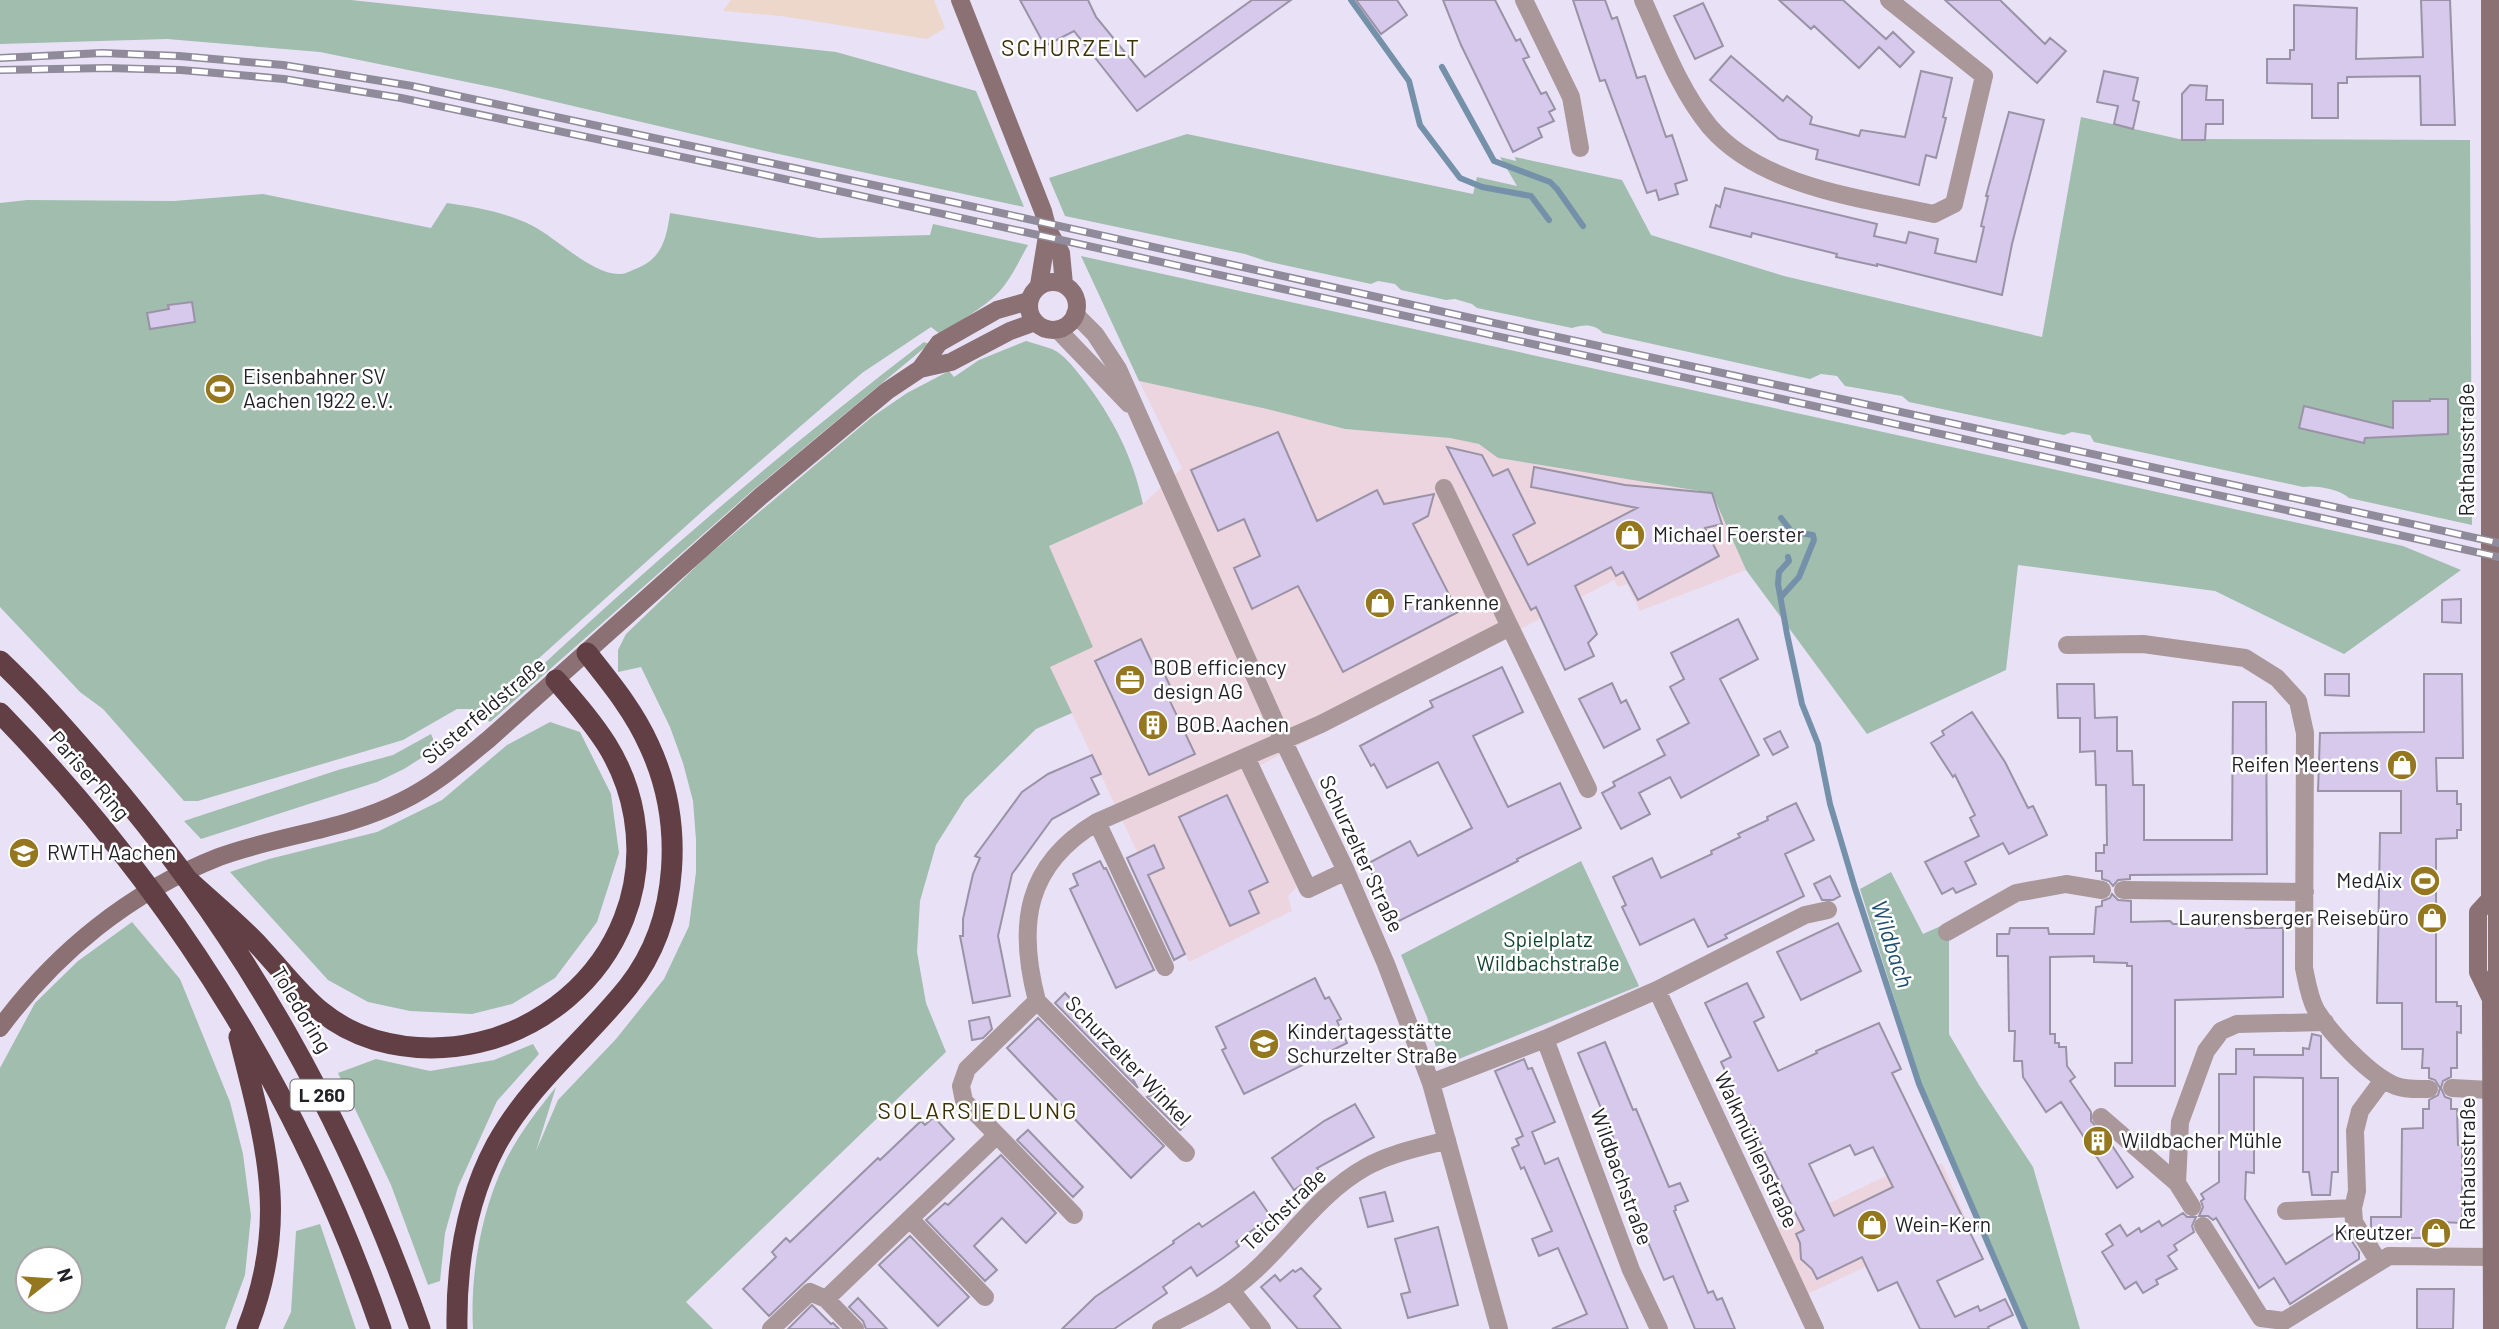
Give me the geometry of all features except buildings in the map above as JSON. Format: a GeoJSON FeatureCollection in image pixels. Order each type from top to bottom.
{"type":"FeatureCollection","features":[{"type":"Feature","properties":{"kind":"highway"},"geometry":{"type":"LineString","coordinates":[[457,1329],[460,1259],[473,1200],[483,1171],[530,1094],[630,985],[658,932],[672,873],[673,838],[668,806],[650,746],[636,720],[587,653]]}},
{"type":"Feature","properties":{"kind":"highway","name":"Pariser Ring"},"geometry":{"type":"LineString","coordinates":[[0,661],[129,803],[188,880]]}},
{"type":"Feature","properties":{"kind":"highway"},"geometry":{"type":"LineString","coordinates":[[188,880],[260,948],[298,993],[315,1008],[353,1031],[375,1040],[401,1045],[451,1047],[487,1041],[525,1027],[568,999],[607,953],[631,897],[636,870],[634,816],[619,765],[597,727],[556,680]]}},
{"type":"Feature","properties":{"kind":"highway","name":"Pariser Ring"},"geometry":{"type":"LineString","coordinates":[[0,713],[110,836],[169,912],[233,1012]]}},
{"type":"Feature","properties":{"kind":"highway","name":"Toledoring"},"geometry":{"type":"LineString","coordinates":[[188,880],[265,995],[314,1079],[376,1210],[420,1329]]}},
{"type":"Feature","properties":{"kind":"highway"},"geometry":{"type":"LineString","coordinates":[[233,1012],[270,1170],[268,1259],[247,1329]]}},
{"type":"Feature","properties":{"kind":"highway","name":"L 260"},"geometry":{"type":"LineString","coordinates":[[233,1012],[311,1155],[341,1221],[381,1329]]}},
{"type":"Feature","properties":{"kind":"street"},"geometry":{"type":"LineString","coordinates":[[960,0],[1043,211],[1048,230],[1061,253],[1063,284]]}},
{"type":"Feature","properties":{"kind":"street"},"geometry":{"type":"LineString","coordinates":[[1524,0],[1571,97],[1580,148]]}},
{"type":"Feature","properties":{"kind":"street"},"geometry":{"type":"LineString","coordinates":[[1643,0],[1689,96],[1710,126],[1731,147],[1759,166],[1790,180],[1934,214],[1954,204],[1984,76],[1889,0]]}},
{"type":"Feature","properties":{"kind":"street","name":"Rathausstraße"},"geometry":{"type":"LineString","coordinates":[[2490,0],[2494,318],[2494,851],[2490,899],[2478,912],[2477,942],[2478,972],[2491,999],[2492,1329]]}},
{"type":"Feature","properties":{"kind":"street"},"geometry":{"type":"LineString","coordinates":[[1039,285],[1048,230]]}},
{"type":"Feature","properties":{"kind":"street"},"geometry":{"type":"LineString","coordinates":[[1051,281],[1063,284],[1075,297],[1076,314],[1058,330],[1045,329],[1035,322],[1029,313],[1028,301],[1039,285],[1051,281]]}},
{"type":"Feature","properties":{"kind":"street","name":"Süsterfeldstraße"},"geometry":{"type":"LineString","coordinates":[[0,1028],[25,995],[71,947],[119,909],[166,882],[219,858],[260,844],[355,819],[401,802],[453,769],[803,460],[887,391],[920,369],[939,344],[997,310],[1028,301]]}},
{"type":"Feature","properties":{"kind":"street","name":"Schurzelter Straße"},"geometry":{"type":"LineString","coordinates":[[1076,314],[1108,352],[1387,964],[1431,1083],[1499,1329]]}},
{"type":"Feature","properties":{"kind":"street","name":"Süsterfeldstraße"},"geometry":{"type":"LineString","coordinates":[[920,369],[951,362],[1010,331],[1035,322]]}},
{"type":"Feature","properties":{"kind":"street","name":"Schurzelter Straße"},"geometry":{"type":"LineString","coordinates":[[1058,330],[1138,415]]}},
{"type":"Feature","properties":{"kind":"street"},"geometry":{"type":"LineString","coordinates":[[1444,488],[1588,789]]}},
{"type":"Feature","properties":{"kind":"street","name":"Schurzelter Winkel"},"geometry":{"type":"LineString","coordinates":[[1186,1153],[1037,1001],[1027,955],[1027,923],[1035,888],[1048,865],[1063,847],[1097,822],[1347,711],[1510,626]]}},
{"type":"Feature","properties":{"kind":"street"},"geometry":{"type":"LineString","coordinates":[[2067,645],[2143,644],[2245,658],[2277,678],[2298,701],[2305,733],[2304,968],[2308,988],[2315,1008],[2325,1022],[2383,1080],[2397,1087],[2429,1089]]}},
{"type":"Feature","properties":{"kind":"street"},"geometry":{"type":"LineString","coordinates":[[1246,757],[1308,889],[1346,871]]}},
{"type":"Feature","properties":{"kind":"street"},"geometry":{"type":"LineString","coordinates":[[1097,822],[1165,967]]}},
{"type":"Feature","properties":{"kind":"street"},"geometry":{"type":"LineString","coordinates":[[1947,932],[2016,893],[2066,884],[2102,890]]}},
{"type":"Feature","properties":{"kind":"street"},"geometry":{"type":"LineString","coordinates":[[2123,890],[2305,892]]}},
{"type":"Feature","properties":{"kind":"street"},"geometry":{"type":"LineString","coordinates":[[1431,1083],[1545,1039],[1657,990],[1805,915],[1828,909]]}},
{"type":"Feature","properties":{"kind":"street","name":"Walkmühlenstraße"},"geometry":{"type":"LineString","coordinates":[[1657,990],[1815,1329]]}},
{"type":"Feature","properties":{"kind":"street","name":"Schurzelter Winkel"},"geometry":{"type":"LineString","coordinates":[[1037,1001],[967,1069],[961,1086],[964,1101],[1074,1215]]}},
{"type":"Feature","properties":{"kind":"street"},"geometry":{"type":"LineString","coordinates":[[2177,1183],[2180,1122],[2206,1051],[2221,1031],[2238,1024],[2325,1022]]}},
{"type":"Feature","properties":{"kind":"street","name":"Wildbachstraße"},"geometry":{"type":"LineString","coordinates":[[1545,1039],[1630,1270],[1659,1329]]}},
{"type":"Feature","properties":{"kind":"street"},"geometry":{"type":"LineString","coordinates":[[2378,1261],[2354,1222],[2353,1208],[2357,1191],[2355,1131],[2360,1111],[2383,1080]]}},
{"type":"Feature","properties":{"kind":"street"},"geometry":{"type":"LineString","coordinates":[[2452,1088],[2490,1090]]}},
{"type":"Feature","properties":{"kind":"street"},"geometry":{"type":"LineString","coordinates":[[2101,1117],[2177,1183],[2192,1207]]}},
{"type":"Feature","properties":{"kind":"street"},"geometry":{"type":"LineString","coordinates":[[826,1299],[997,1135]]}},
{"type":"Feature","properties":{"kind":"street","name":"Teichstraße"},"geometry":{"type":"LineString","coordinates":[[1161,1329],[1231,1290],[1337,1187],[1366,1167],[1401,1152],[1447,1140]]}},
{"type":"Feature","properties":{"kind":"street"},"geometry":{"type":"LineString","coordinates":[[2286,1211],[2353,1208]]}},
{"type":"Feature","properties":{"kind":"street"},"geometry":{"type":"LineString","coordinates":[[910,1219],[985,1297]]}},
{"type":"Feature","properties":{"kind":"street"},"geometry":{"type":"LineString","coordinates":[[2203,1226],[2261,1318],[2284,1321],[2389,1256],[2491,1257]]}},
{"type":"Feature","properties":{"kind":"street"},"geometry":{"type":"LineString","coordinates":[[1231,1290],[1262,1329]]}},
{"type":"Feature","properties":{"kind":"street"},"geometry":{"type":"LineString","coordinates":[[771,1329],[810,1292],[826,1299],[855,1329]]}},
{"type":"Feature","properties":{"kind":"shaded area"},"geometry":{"type":"Polygon","coordinates":[[[731,0],[934,0],[945,28],[927,39],[781,16],[723,11],[731,0]]]}},
{"type":"Feature","properties":{"kind":"shaded area"},"geometry":{"type":"Polygon","coordinates":[[[1139,381],[1345,429],[1451,438],[1479,444],[1498,458],[1712,493],[1746,570],[1640,611],[1627,584],[1618,587],[1614,580],[1244,774],[1297,887],[1288,896],[1292,911],[1189,962],[1050,667],[1049,546],[1143,504],[1182,468],[1139,381]]]}},
{"type":"Feature","properties":{"kind":"shaded area"},"geometry":{"type":"Polygon","coordinates":[[[1942,1163],[1966,1219],[1808,1294],[1777,1228],[1909,1165],[1925,1171],[1942,1163]]]}},
{"type":"Feature","properties":{"kind":"green space"},"geometry":{"type":"Polygon","coordinates":[[[0,0],[351,0],[836,52],[976,91],[1024,207],[774,153],[501,89],[320,52],[167,39],[0,44],[0,0]]]}},
{"type":"Feature","properties":{"kind":"green space"},"geometry":{"type":"Polygon","coordinates":[[[2081,117],[2179,139],[2470,140],[2472,525],[2349,498],[2327,488],[2303,487],[2094,442],[2090,435],[2072,432],[2064,435],[1909,402],[1902,396],[1845,386],[1837,376],[1821,374],[1810,379],[1603,333],[1593,326],[1572,328],[1477,308],[1455,299],[1446,300],[1401,290],[1395,284],[1378,281],[1371,284],[1065,216],[1049,178],[1187,134],[1473,194],[1477,177],[1517,186],[1500,157],[1516,161],[1515,157],[1622,180],[1651,235],[1784,276],[2042,337],[2081,117]]]}},
{"type":"Feature","properties":{"kind":"green space"},"geometry":{"type":"Polygon","coordinates":[[[263,194],[431,228],[447,203],[469,206],[531,225],[586,262],[609,273],[620,274],[648,263],[659,251],[670,213],[819,238],[930,235],[933,224],[1028,245],[1007,281],[992,298],[940,334],[931,327],[862,373],[706,508],[478,713],[469,709],[457,709],[403,740],[198,801],[184,801],[103,709],[80,692],[0,607],[0,203],[27,200],[174,201],[263,194]]]}},
{"type":"Feature","properties":{"kind":"green space"},"geometry":{"type":"Polygon","coordinates":[[[1081,256],[2403,546],[2461,570],[2344,654],[2215,591],[2018,565],[2006,670],[1867,734],[1746,570],[1712,493],[1498,458],[1479,444],[1450,438],[1345,429],[1139,381],[1081,256]]]}},
{"type":"Feature","properties":{"kind":"green space"},"geometry":{"type":"Polygon","coordinates":[[[1026,341],[1052,349],[1061,355],[1093,393],[1112,422],[1127,454],[1143,504],[1049,546],[1093,647],[1050,667],[1072,713],[1036,729],[965,799],[936,845],[920,901],[917,952],[926,1003],[946,1052],[686,1302],[713,1329],[473,1329],[473,1287],[479,1244],[489,1201],[510,1152],[556,1087],[536,1151],[558,1100],[616,1039],[664,979],[689,926],[696,872],[693,801],[670,727],[641,667],[618,672],[618,650],[626,634],[706,557],[872,417],[907,393],[949,371],[954,377],[979,360],[1026,341]]]}},
{"type":"Feature","properties":{"kind":"green space"},"geometry":{"type":"Polygon","coordinates":[[[924,342],[929,344],[752,491],[490,722],[485,719],[591,620],[700,524],[924,342]]]}},
{"type":"Feature","properties":{"kind":"green space"},"geometry":{"type":"Polygon","coordinates":[[[550,722],[580,732],[611,794],[619,853],[597,922],[555,978],[512,1004],[472,1014],[410,1011],[368,1002],[328,980],[230,872],[269,859],[377,832],[442,800],[507,745],[550,722]]]}},
{"type":"Feature","properties":{"kind":"green space"},"geometry":{"type":"Polygon","coordinates":[[[431,734],[437,748],[377,782],[201,839],[184,821],[338,770],[393,755],[431,734]]]}},
{"type":"Feature","properties":{"kind":"green space","name":"Spielplatz Wildbachstraße"},"geometry":{"type":"Polygon","coordinates":[[[1581,861],[1639,986],[1454,1061],[1444,1061],[1438,1054],[1427,1017],[1401,955],[1581,861]]]}},
{"type":"Feature","properties":{"kind":"green space"},"geometry":{"type":"Polygon","coordinates":[[[1891,872],[1923,934],[1943,925],[1949,939],[1949,1034],[2033,1167],[2080,1329],[2028,1329],[1921,1083],[1860,889],[1891,872]]]}},
{"type":"Feature","properties":{"kind":"green space"},"geometry":{"type":"Polygon","coordinates":[[[132,922],[180,979],[230,1102],[243,1154],[251,1216],[245,1275],[225,1329],[0,1329],[0,1068],[35,1003],[78,961],[132,922]]]}},
{"type":"Feature","properties":{"kind":"green space"},"geometry":{"type":"Polygon","coordinates":[[[533,1044],[539,1054],[497,1101],[458,1187],[445,1233],[440,1281],[428,1285],[391,1185],[338,1073],[376,1059],[430,1071],[494,1060],[533,1044]]]}},
{"type":"Feature","properties":{"kind":"green space"},"geometry":{"type":"Polygon","coordinates":[[[320,1224],[356,1329],[283,1329],[291,1312],[296,1231],[320,1224]]]}},
{"type":"Feature","properties":{"kind":"waterway","name":"Wildbach"},"geometry":{"type":"LineString","coordinates":[[1351,0],[1409,81],[1420,125],[1460,178],[1482,187],[1531,196],[1549,220]]}},
{"type":"Feature","properties":{"kind":"waterway"},"geometry":{"type":"LineString","coordinates":[[1442,67],[1494,161],[1550,182],[1583,226]]}},
{"type":"Feature","properties":{"kind":"waterway"},"geometry":{"type":"LineString","coordinates":[[1781,518],[1792,532],[1813,535],[1814,540],[1799,577],[1781,597]]}},
{"type":"Feature","properties":{"kind":"waterway","name":"Wildbach"},"geometry":{"type":"LineString","coordinates":[[1788,557],[1789,561],[1779,572],[1778,584],[1787,634],[1802,704],[1818,744],[1830,804],[1855,888],[1919,1084],[2025,1329]]}},
{"type":"Feature","properties":{"kind":"railway"},"geometry":{"type":"LineString","coordinates":[[0,58],[102,53],[179,56],[283,65],[412,86],[952,202],[2499,543]]}},
{"type":"Feature","properties":{"kind":"railway"},"geometry":{"type":"LineString","coordinates":[[0,70],[181,70],[284,79],[401,98],[739,169],[2499,557]]}},
{"type":"Feature","properties":{"kind":"place","name":"Eisenbahner SV Aachen 1922 e.V."},"geometry":{"type":"Point","coordinates":[220,389]}},
{"type":"Feature","properties":{"kind":"place","name":"Michael Foerster"},"geometry":{"type":"Point","coordinates":[1630,535]}},
{"type":"Feature","properties":{"kind":"place","name":"Frankenne"},"geometry":{"type":"Point","coordinates":[1380,603]}},
{"type":"Feature","properties":{"kind":"place","name":"BOB efficiency design AG"},"geometry":{"type":"Point","coordinates":[1130,680]}},
{"type":"Feature","properties":{"kind":"place","name":"BOB.Aachen"},"geometry":{"type":"Point","coordinates":[1153,725]}},
{"type":"Feature","properties":{"kind":"place","name":"Reifen Meertens"},"geometry":{"type":"Point","coordinates":[2402,765]}},
{"type":"Feature","properties":{"kind":"place","name":"RWTH Aachen"},"geometry":{"type":"Point","coordinates":[24,853]}},
{"type":"Feature","properties":{"kind":"place","name":"MedAix"},"geometry":{"type":"Point","coordinates":[2425,881]}},
{"type":"Feature","properties":{"kind":"place","name":"Laurensberger Reisebüro"},"geometry":{"type":"Point","coordinates":[2432,918]}},
{"type":"Feature","properties":{"kind":"place","name":"Kindertagesstätte Schurzelter Straße"},"geometry":{"type":"Point","coordinates":[1264,1044]}},
{"type":"Feature","properties":{"kind":"place","name":"Wildbacher Mühle"},"geometry":{"type":"Point","coordinates":[2098,1141]}},
{"type":"Feature","properties":{"kind":"place","name":"Wein-Kern"},"geometry":{"type":"Point","coordinates":[1872,1225]}},
{"type":"Feature","properties":{"kind":"place","name":"Kreutzer"},"geometry":{"type":"Point","coordinates":[2436,1233]}},
{"type":"Feature","properties":{"kind":"district","name":"SCHURZELT"},"geometry":{"type":"Point","coordinates":[1071,48]}},
{"type":"Feature","properties":{"kind":"district","name":"SOLARSIEDLUNG"},"geometry":{"type":"Point","coordinates":[978,1111]}}]}
